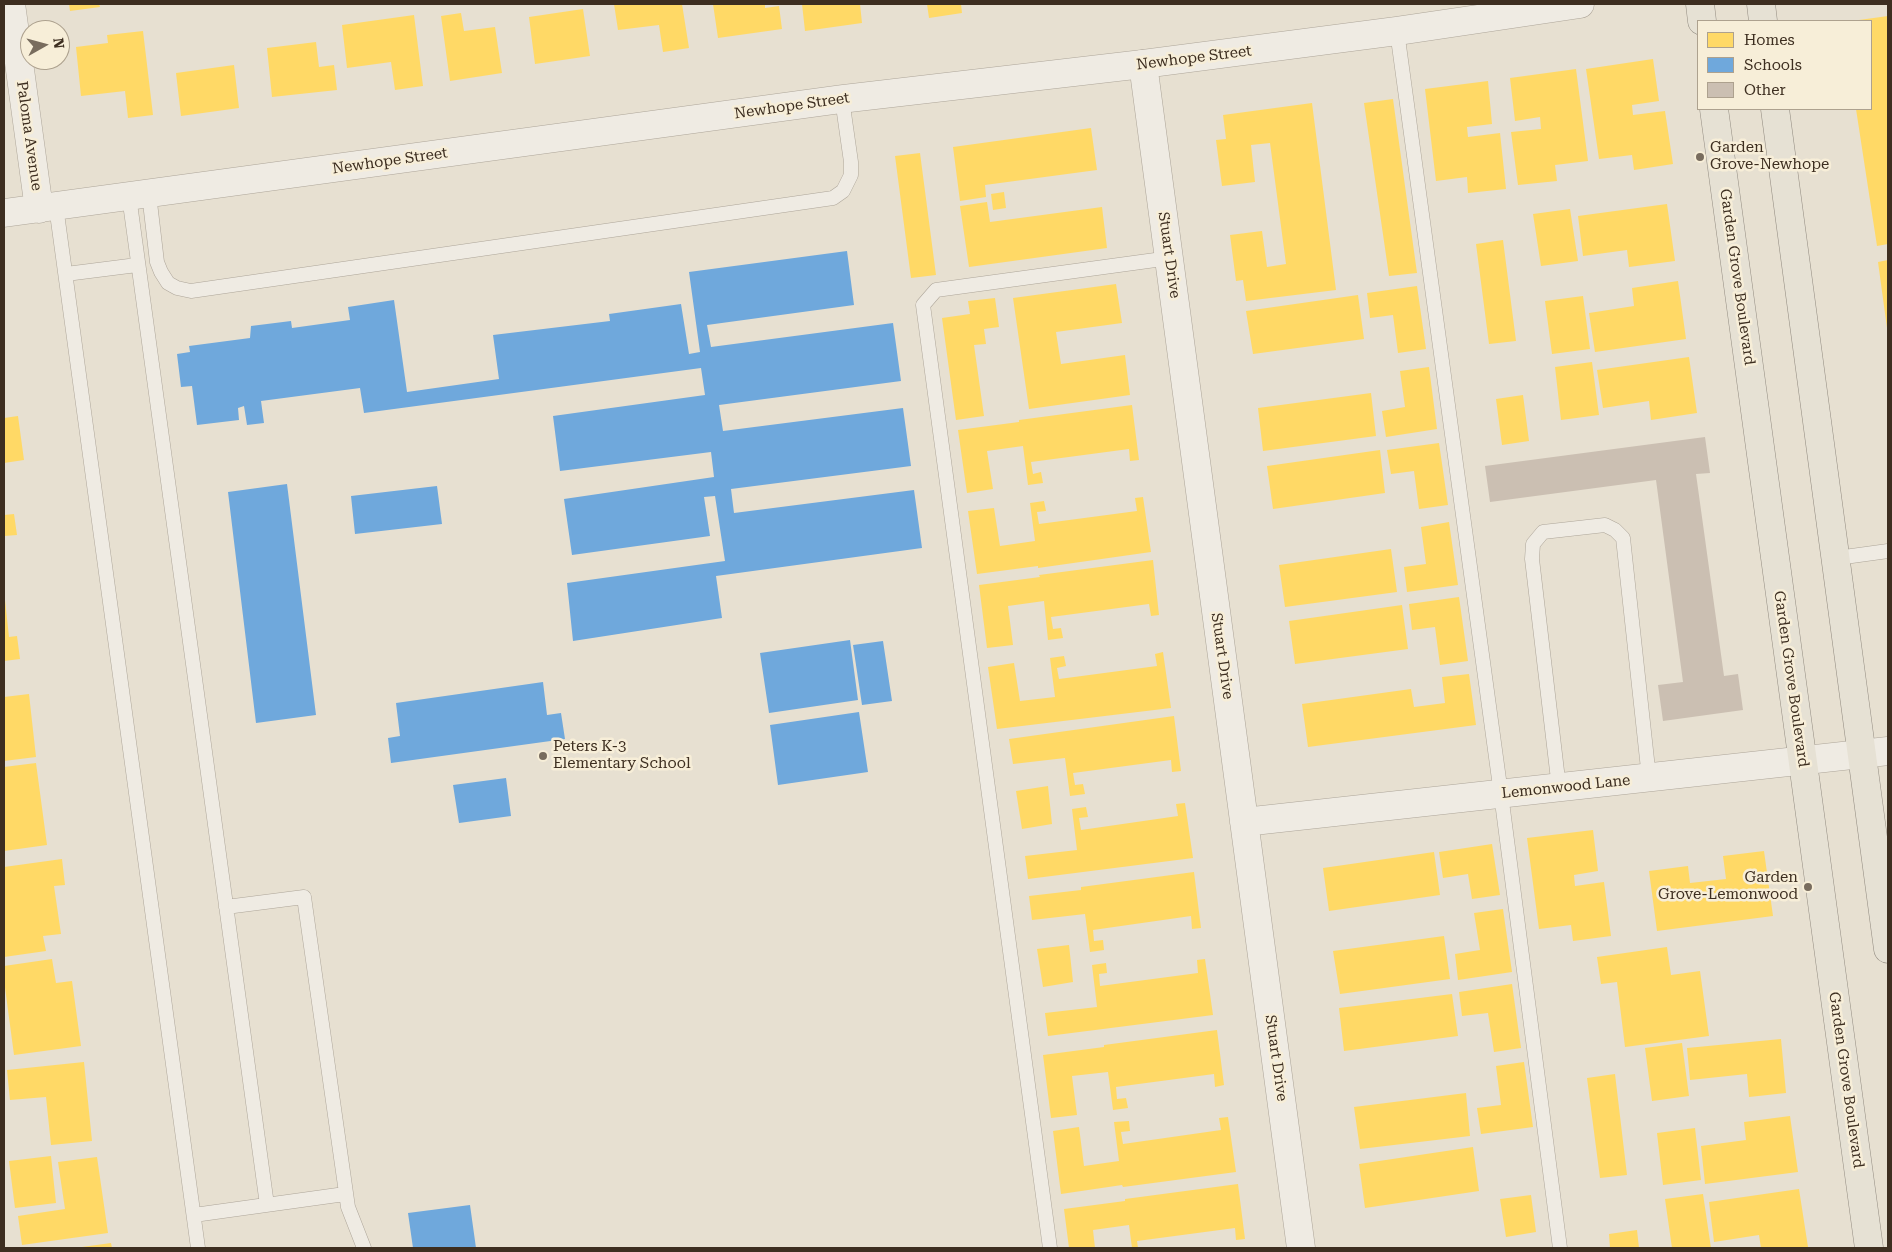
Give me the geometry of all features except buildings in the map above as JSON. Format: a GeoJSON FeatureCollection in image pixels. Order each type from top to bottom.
{"type":"FeatureCollection","features":[{"type":"Feature","properties":{"kind":"main road"},"geometry":{"type":"LineString","coordinates":[[1700,4],[1702,20]]}},
{"type":"Feature","properties":{"kind":"main road"},"geometry":{"type":"LineString","coordinates":[[1760,4],[1763,20]]}},
{"type":"Feature","properties":{"kind":"main road","name":"Garden Grove Boulevard"},"geometry":{"type":"LineString","coordinates":[[1714,110],[1869,1248]]}},
{"type":"Feature","properties":{"kind":"main road"},"geometry":{"type":"LineString","coordinates":[[1775,110],[1837,558],[1888,949]]}},
{"type":"Feature","properties":{"kind":"street","name":"Paloma Avenue"},"geometry":{"type":"LineString","coordinates":[[11,4],[48,207]]}},
{"type":"Feature","properties":{"kind":"street","name":"Newhope Street"},"geometry":{"type":"LineString","coordinates":[[4,214],[842,99],[1144,64],[1398,31],[1491,10],[1580,4]]}},
{"type":"Feature","properties":{"kind":"street","name":"Stuart Drive"},"geometry":{"type":"LineString","coordinates":[[1144,64],[1302,1248]]}},
{"type":"Feature","properties":{"kind":"street","name":"Lemonwood Lane"},"geometry":{"type":"LineString","coordinates":[[1244,822],[1888,751]]}},
{"type":"Feature","properties":{"kind":"lane"},"geometry":{"type":"LineString","coordinates":[[1398,31],[1560,1248]]}},
{"type":"Feature","properties":{"kind":"lane"},"geometry":{"type":"LineString","coordinates":[[139,195],[161,272],[168,283],[177,288],[191,291],[834,198],[844,191],[851,175],[851,162],[842,99]]}},
{"type":"Feature","properties":{"kind":"lane"},"geometry":{"type":"LineString","coordinates":[[139,195],[137,265],[267,1205]]}},
{"type":"Feature","properties":{"kind":"lane"},"geometry":{"type":"LineString","coordinates":[[48,207],[66,274],[198,1248]]}},
{"type":"Feature","properties":{"kind":"lane"},"geometry":{"type":"LineString","coordinates":[[1050,1248],[923,305],[936,290],[1170,258]]}},
{"type":"Feature","properties":{"kind":"lane"},"geometry":{"type":"LineString","coordinates":[[66,274],[137,265]]}},
{"type":"Feature","properties":{"kind":"lane"},"geometry":{"type":"LineString","coordinates":[[1559,788],[1532,559],[1534,544],[1543,532],[1605,525],[1615,530],[1623,538],[1649,778]]}},
{"type":"Feature","properties":{"kind":"lane"},"geometry":{"type":"LineString","coordinates":[[1837,558],[1888,551]]}},
{"type":"Feature","properties":{"kind":"lane"},"geometry":{"type":"LineString","coordinates":[[226,906],[304,897],[345,1194],[348,1208],[364,1248]]}},
{"type":"Feature","properties":{"kind":"lane"},"geometry":{"type":"LineString","coordinates":[[194,1215],[345,1194]]}},
{"type":"Feature","properties":{"kind":"place","name":"Garden Grove-Newhope"},"geometry":{"type":"Point","coordinates":[1700,157]}},
{"type":"Feature","properties":{"kind":"place","name":"Peters K-3 Elementary School"},"geometry":{"type":"Point","coordinates":[543,756]}},
{"type":"Feature","properties":{"kind":"place","name":"Garden Grove-Lemonwood"},"geometry":{"type":"Point","coordinates":[1808,887]}}]}
